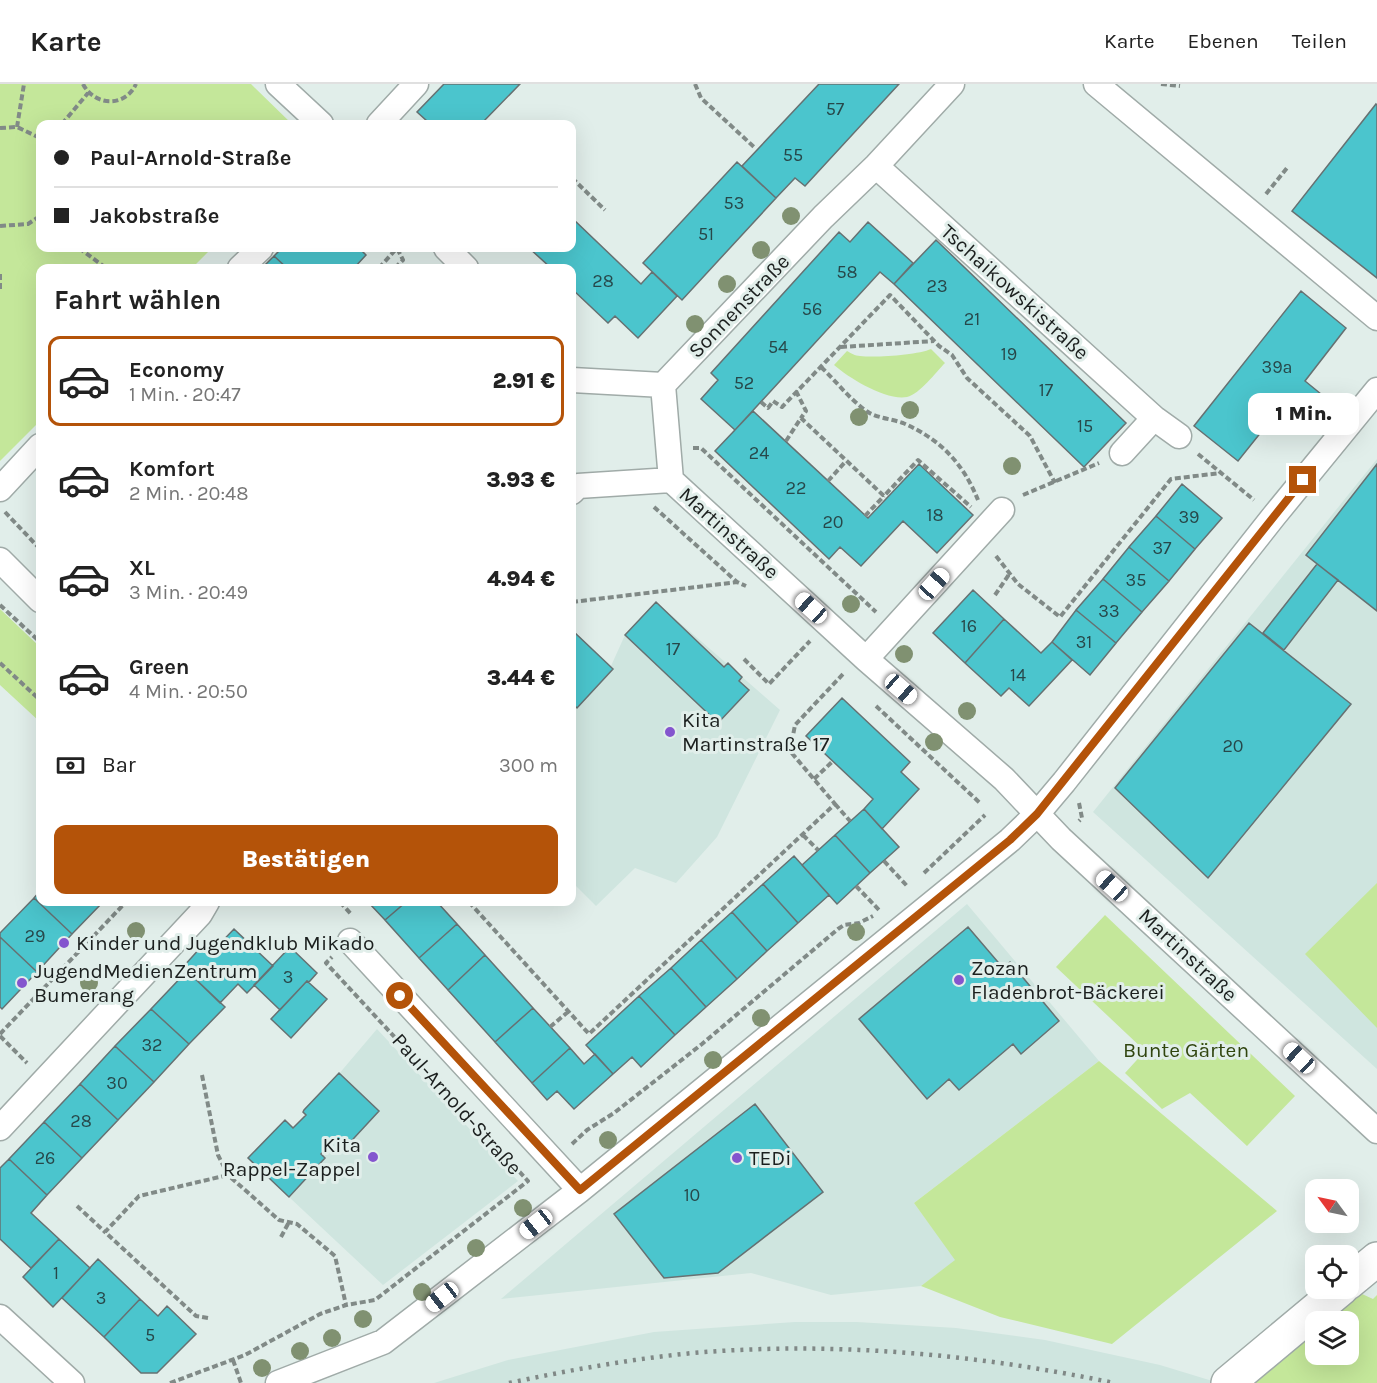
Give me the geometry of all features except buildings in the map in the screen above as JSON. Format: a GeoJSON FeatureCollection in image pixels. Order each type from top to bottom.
{"type":"FeatureCollection","features":[{"type":"Feature","properties":{"kind":"main road"},"geometry":{"type":"LineString","coordinates":[[1359,1274],[1377,1260]]}},
{"type":"Feature","properties":{"kind":"main road"},"geometry":{"type":"LineString","coordinates":[[1228,1383],[1329,1299]]}},
{"type":"Feature","properties":{"kind":"street"},"geometry":{"type":"LineString","coordinates":[[278,84],[317,120]]}},
{"type":"Feature","properties":{"kind":"street"},"geometry":{"type":"LineString","coordinates":[[383,120],[416,84]]}},
{"type":"Feature","properties":{"kind":"street","name":"Sonnenstraße"},"geometry":{"type":"LineString","coordinates":[[663,385],[823,217],[876,166],[952,84]]}},
{"type":"Feature","properties":{"kind":"street"},"geometry":{"type":"LineString","coordinates":[[1096,84],[1377,318]]}},
{"type":"Feature","properties":{"kind":"street","name":"Tschaikowskistraße"},"geometry":{"type":"LineString","coordinates":[[876,166],[1154,418],[1187,441]]}},
{"type":"Feature","properties":{"kind":"street"},"geometry":{"type":"LineString","coordinates":[[244,264],[257,252]]}},
{"type":"Feature","properties":{"kind":"street"},"geometry":{"type":"LineString","coordinates":[[451,252],[462,264]]}},
{"type":"Feature","properties":{"kind":"street"},"geometry":{"type":"LineString","coordinates":[[576,380],[663,385],[671,480],[576,486]]}},
{"type":"Feature","properties":{"kind":"street"},"geometry":{"type":"LineString","coordinates":[[278,1383],[383,1342],[580,1190],[1010,840],[1037,814],[1377,390]]}},
{"type":"Feature","properties":{"kind":"street"},"geometry":{"type":"LineString","coordinates":[[1122,453],[1154,418]]}},
{"type":"Feature","properties":{"kind":"street"},"geometry":{"type":"LineString","coordinates":[[0,489],[36,450]]}},
{"type":"Feature","properties":{"kind":"street","name":"Martinstraße"},"geometry":{"type":"LineString","coordinates":[[671,480],[866,659],[1005,779],[1061,839],[1377,1131]]}},
{"type":"Feature","properties":{"kind":"street"},"geometry":{"type":"LineString","coordinates":[[866,659],[975,539],[991,512]]}},
{"type":"Feature","properties":{"kind":"street"},"geometry":{"type":"LineString","coordinates":[[0,560],[36,596]]}},
{"type":"Feature","properties":{"kind":"street"},"geometry":{"type":"LineString","coordinates":[[0,1128],[200,914],[205,906]]}},
{"type":"Feature","properties":{"kind":"street","name":"Paul-Arnold-Straße"},"geometry":{"type":"LineString","coordinates":[[350,941],[580,1190]]}},
{"type":"Feature","properties":{"kind":"street"},"geometry":{"type":"LineString","coordinates":[[0,1317],[72,1383]]}},
{"type":"Feature","properties":{"kind":"path"},"geometry":{"type":"LineString","coordinates":[[17,127],[24,84]]}},
{"type":"Feature","properties":{"kind":"path"},"geometry":{"type":"LineString","coordinates":[[82,84],[88,93],[106,102],[117,101],[128,96],[136,84]]}},
{"type":"Feature","properties":{"kind":"path"},"geometry":{"type":"LineString","coordinates":[[695,84],[701,98],[754,147]]}},
{"type":"Feature","properties":{"kind":"path"},"geometry":{"type":"LineString","coordinates":[[1161,84],[1180,86]]}},
{"type":"Feature","properties":{"kind":"path"},"geometry":{"type":"LineString","coordinates":[[65,120],[88,93]]}},
{"type":"Feature","properties":{"kind":"path"},"geometry":{"type":"LineString","coordinates":[[0,128],[17,127],[36,136]]}},
{"type":"Feature","properties":{"kind":"path"},"geometry":{"type":"LineString","coordinates":[[1270,189],[1287,168]]}},
{"type":"Feature","properties":{"kind":"path"},"geometry":{"type":"LineString","coordinates":[[576,182],[605,210]]}},
{"type":"Feature","properties":{"kind":"path"},"geometry":{"type":"LineString","coordinates":[[0,226],[28,224],[36,220]]}},
{"type":"Feature","properties":{"kind":"path"},"geometry":{"type":"LineString","coordinates":[[84,252],[101,264]]}},
{"type":"Feature","properties":{"kind":"path"},"geometry":{"type":"LineString","coordinates":[[383,264],[393,252]]}},
{"type":"Feature","properties":{"kind":"path"},"geometry":{"type":"LineString","coordinates":[[0,274],[0,289]]}},
{"type":"Feature","properties":{"kind":"path"},"geometry":{"type":"LineString","coordinates":[[761,402],[768,408],[773,401],[782,407],[890,295],[934,341],[952,355],[967,378],[1030,436],[1054,483]]}},
{"type":"Feature","properties":{"kind":"path"},"geometry":{"type":"LineString","coordinates":[[840,348],[934,341]]}},
{"type":"Feature","properties":{"kind":"path"},"geometry":{"type":"LineString","coordinates":[[821,368],[869,413],[917,430],[955,458],[978,500],[991,512]]}},
{"type":"Feature","properties":{"kind":"path"},"geometry":{"type":"LineString","coordinates":[[786,441],[807,411],[796,391]]}},
{"type":"Feature","properties":{"kind":"path"},"geometry":{"type":"LineString","coordinates":[[801,418],[884,496]]}},
{"type":"Feature","properties":{"kind":"path"},"geometry":{"type":"LineString","coordinates":[[1187,441],[1220,473],[1274,516]]}},
{"type":"Feature","properties":{"kind":"path"},"geometry":{"type":"LineString","coordinates":[[668,449],[701,448],[894,629]]}},
{"type":"Feature","properties":{"kind":"path"},"geometry":{"type":"LineString","coordinates":[[975,539],[991,512],[1010,500],[1122,453]]}},
{"type":"Feature","properties":{"kind":"path"},"geometry":{"type":"LineString","coordinates":[[865,516],[918,460],[991,512]]}},
{"type":"Feature","properties":{"kind":"path"},"geometry":{"type":"LineString","coordinates":[[828,481],[846,461]]}},
{"type":"Feature","properties":{"kind":"path"},"geometry":{"type":"LineString","coordinates":[[999,558],[1018,584],[1060,617],[1171,479],[1220,473]]}},
{"type":"Feature","properties":{"kind":"path"},"geometry":{"type":"LineString","coordinates":[[0,508],[36,545]]}},
{"type":"Feature","properties":{"kind":"path"},"geometry":{"type":"LineString","coordinates":[[995,594],[1010,573]]}},
{"type":"Feature","properties":{"kind":"path"},"geometry":{"type":"LineString","coordinates":[[576,602],[748,581]]}},
{"type":"Feature","properties":{"kind":"path"},"geometry":{"type":"LineString","coordinates":[[0,605],[36,638]]}},
{"type":"Feature","properties":{"kind":"path"},"geometry":{"type":"LineString","coordinates":[[744,659],[769,684],[796,655]]}},
{"type":"Feature","properties":{"kind":"path"},"geometry":{"type":"LineString","coordinates":[[0,663],[36,696]]}},
{"type":"Feature","properties":{"kind":"path"},"geometry":{"type":"LineString","coordinates":[[835,682],[795,725],[790,751],[850,821]]}},
{"type":"Feature","properties":{"kind":"path"},"geometry":{"type":"LineString","coordinates":[[814,779],[833,761]]}},
{"type":"Feature","properties":{"kind":"path"},"geometry":{"type":"LineString","coordinates":[[473,906],[589,1034],[835,804]]}},
{"type":"Feature","properties":{"kind":"path"},"geometry":{"type":"LineString","coordinates":[[919,878],[985,815]]}},
{"type":"Feature","properties":{"kind":"path"},"geometry":{"type":"LineString","coordinates":[[803,835],[818,850]]}},
{"type":"Feature","properties":{"kind":"path"},"geometry":{"type":"LineString","coordinates":[[884,861],[908,887]]}},
{"type":"Feature","properties":{"kind":"path"},"geometry":{"type":"LineString","coordinates":[[901,893],[913,883]]}},
{"type":"Feature","properties":{"kind":"path"},"geometry":{"type":"LineString","coordinates":[[856,886],[880,911]]}},
{"type":"Feature","properties":{"kind":"path"},"geometry":{"type":"LineString","coordinates":[[528,1181],[587,1130],[614,1113],[702,1044],[838,928],[844,925],[859,924],[887,905]]}},
{"type":"Feature","properties":{"kind":"path"},"geometry":{"type":"LineString","coordinates":[[27,1063],[0,1035],[122,906]]}},
{"type":"Feature","properties":{"kind":"path"},"geometry":{"type":"LineString","coordinates":[[344,906],[355,919],[350,941]]}},
{"type":"Feature","properties":{"kind":"path","name":"Paul-Arnold-Straße"},"geometry":{"type":"LineString","coordinates":[[346,1305],[375,1300],[528,1181],[326,963],[350,941]]}},
{"type":"Feature","properties":{"kind":"path"},"geometry":{"type":"LineString","coordinates":[[550,1027],[569,1011]]}},
{"type":"Feature","properties":{"kind":"path"},"geometry":{"type":"LineString","coordinates":[[170,1383],[245,1355],[320,1314],[346,1305],[335,1256],[297,1224],[279,1220],[228,1175],[218,1155],[202,1075]]}},
{"type":"Feature","properties":{"kind":"path"},"geometry":{"type":"LineString","coordinates":[[105,1232],[139,1196],[228,1175]]}},
{"type":"Feature","properties":{"kind":"path"},"geometry":{"type":"LineString","coordinates":[[77,1206],[196,1316],[208,1318]]}},
{"type":"Feature","properties":{"kind":"path"},"geometry":{"type":"LineString","coordinates":[[281,1237],[289,1222]]}},
{"type":"Feature","properties":{"kind":"path"},"geometry":{"type":"LineString","coordinates":[[233,1360],[241,1383]]}},
{"type":"Feature","properties":{"kind":"shaded area"},"geometry":{"type":"Polygon","coordinates":[[[1377,459],[1377,1069],[1093,812],[1377,459]]]}},
{"type":"Feature","properties":{"kind":"shaded area","name":"Kita Martinstraße 17"},"geometry":{"type":"Polygon","coordinates":[[[656,602],[780,710],[717,837],[676,883],[635,868],[596,906],[576,886],[576,633],[611,666],[625,635],[656,602]]]}},
{"type":"Feature","properties":{"kind":"shaded area"},"geometry":{"type":"Polygon","coordinates":[[[967,904],[1099,1061],[914,1203],[956,1260],[921,1286],[831,1295],[751,1273],[501,1299],[967,904]]]}},
{"type":"Feature","properties":{"kind":"shaded area","name":"Kita Rappel-Zappel"},"geometry":{"type":"Polygon","coordinates":[[[377,1029],[518,1181],[383,1285],[289,1197],[283,1121],[285,1120],[294,1127],[306,1115],[304,1110],[338,1075],[377,1029]]]}},
{"type":"Feature","properties":{"kind":"shaded area"},"geometry":{"type":"Polygon","coordinates":[[[795,1322],[857,1322],[956,1328],[1045,1340],[1160,1365],[1219,1383],[434,1383],[508,1360],[654,1332],[795,1322]]]}},
{"type":"Feature","properties":{"kind":"green space"},"geometry":{"type":"Polygon","coordinates":[[[0,84],[251,84],[288,120],[36,120],[36,252],[208,252],[196,264],[36,264],[36,425],[0,461],[0,84]]]}},
{"type":"Feature","properties":{"kind":"green space"},"geometry":{"type":"Polygon","coordinates":[[[931,349],[945,363],[922,387],[907,397],[889,396],[879,392],[858,382],[834,365],[847,351],[858,356],[876,357],[931,349]]]}},
{"type":"Feature","properties":{"kind":"green space"},"geometry":{"type":"Polygon","coordinates":[[[0,609],[36,643],[36,718],[0,685],[0,609]]]}},
{"type":"Feature","properties":{"kind":"green space"},"geometry":{"type":"Polygon","coordinates":[[[1377,883],[1377,1028],[1305,954],[1377,883]]]}},
{"type":"Feature","properties":{"kind":"green space","name":"Bunte Gärten"},"geometry":{"type":"Polygon","coordinates":[[[1105,915],[1295,1096],[1247,1146],[1190,1093],[1162,1109],[1125,1073],[1145,1051],[1056,967],[1105,915]]]}},
{"type":"Feature","properties":{"kind":"green space"},"geometry":{"type":"Polygon","coordinates":[[[1099,1061],[1277,1211],[1112,1344],[1000,1317],[921,1286],[955,1260],[914,1203],[1099,1061]]]}},
{"type":"Feature","properties":{"kind":"green space"},"geometry":{"type":"Polygon","coordinates":[[[1362,1294],[1373,1299],[1377,1295],[1377,1383],[1245,1383],[1305,1337],[1305,1365],[1359,1365],[1359,1311],[1339,1311],[1355,1299],[1359,1299],[1362,1294]]]}},
{"type":"Feature","properties":{"kind":"railway"},"geometry":{"type":"LineString","coordinates":[[509,1383],[601,1365],[670,1355],[799,1349],[852,1350],[958,1358],[1010,1364],[1114,1383]]}},
{"type":"Feature","properties":{"kind":"place","name":"Kita Martinstraße 17"},"geometry":{"type":"Point","coordinates":[670,732]}},
{"type":"Feature","properties":{"kind":"place","name":"Kinder und Jugendklub Mikado"},"geometry":{"type":"Point","coordinates":[64,943]}},
{"type":"Feature","properties":{"kind":"place","name":"Zozan Fladenbrot-Bäckerei"},"geometry":{"type":"Point","coordinates":[959,980]}},
{"type":"Feature","properties":{"kind":"place","name":"JugendMedienZentrum Bumerang"},"geometry":{"type":"Point","coordinates":[22,983]}},
{"type":"Feature","properties":{"kind":"place","name":"Kita Rappel-Zappel"},"geometry":{"type":"Point","coordinates":[373,1157]}},
{"type":"Feature","properties":{"kind":"place","name":"TEDi"},"geometry":{"type":"Point","coordinates":[737,1158]}},
{"type":"Feature","properties":{"kind":"route"},"geometry":{"type":"LineString","coordinates":[[400,996],[580,1190],[1010,840],[1037,814],[1303,480]]}}]}
